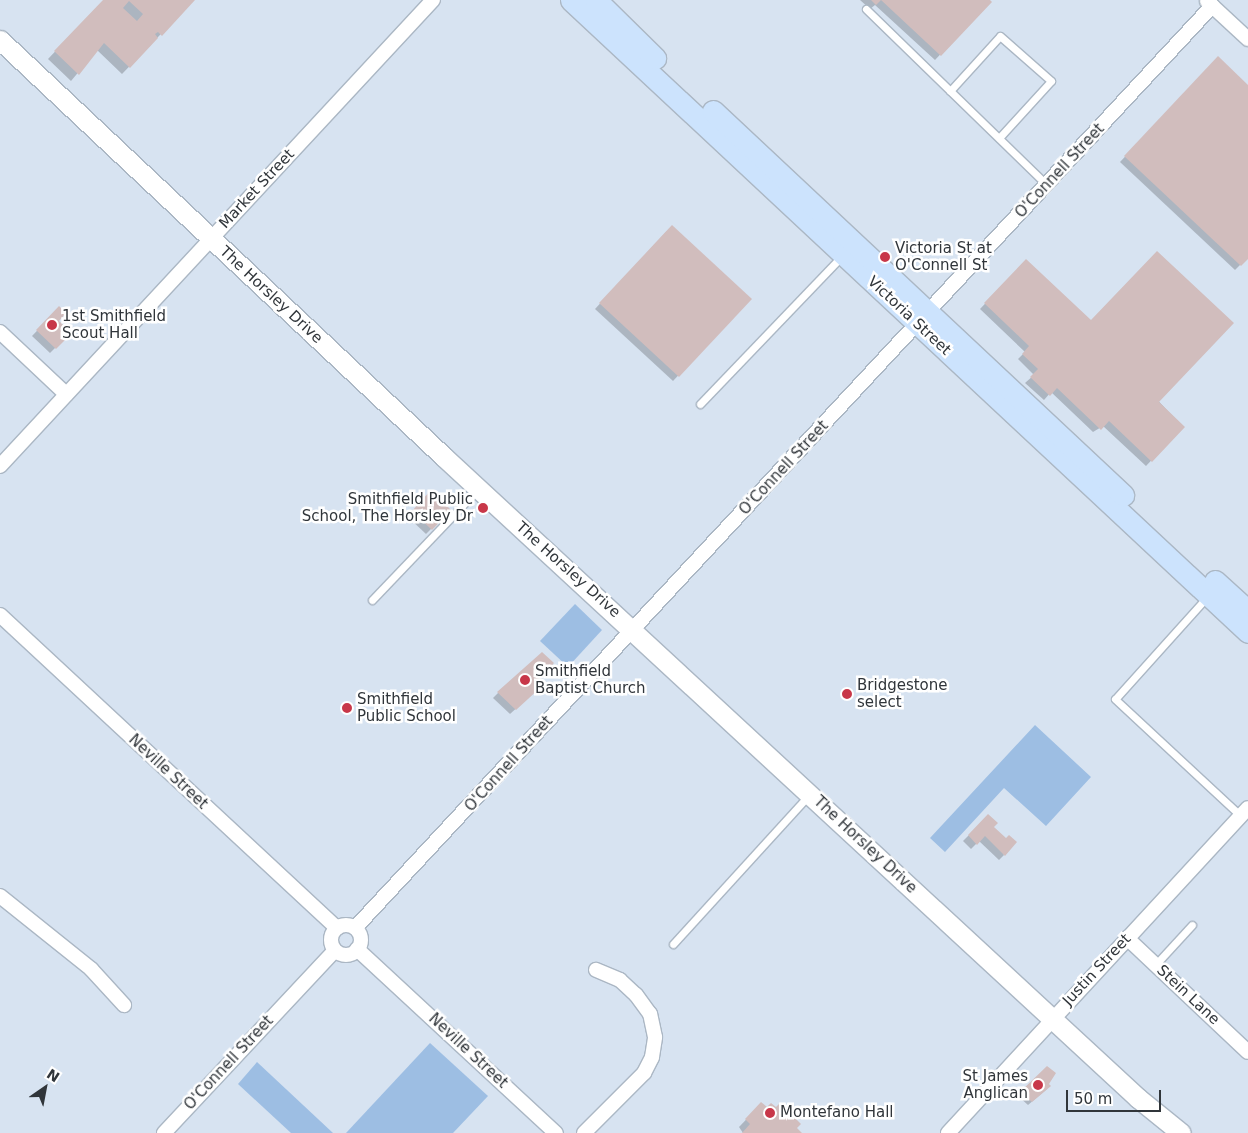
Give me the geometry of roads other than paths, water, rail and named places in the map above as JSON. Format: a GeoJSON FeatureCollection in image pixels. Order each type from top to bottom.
{"type":"FeatureCollection","features":[{"type":"Feature","properties":{"kind":"main road","name":"Victoria Street"},"geometry":{"type":"LineString","coordinates":[[570,0],[843,255],[924,319],[1248,611]]}},
{"type":"Feature","properties":{"kind":"main road","name":"Victoria Street"},"geometry":{"type":"LineString","coordinates":[[596,0],[1248,632]]}},
{"type":"Feature","properties":{"kind":"main road","name":"The Horsley Drive"},"geometry":{"type":"LineString","coordinates":[[0,40],[478,489],[633,629],[1138,1098],[1180,1133]]}},
{"type":"Feature","properties":{"kind":"main road","name":"The Horsley Drive"},"geometry":{"type":"LineString","coordinates":[[1138,1098],[1168,1133]]}},
{"type":"Feature","properties":{"kind":"street","name":"Market Street"},"geometry":{"type":"LineString","coordinates":[[0,466],[433,0]]}},
{"type":"Feature","properties":{"kind":"street","name":"O'Connell Street"},"geometry":{"type":"LineString","coordinates":[[355,928],[924,319],[1047,185],[1209,3]]}},
{"type":"Feature","properties":{"kind":"street"},"geometry":{"type":"LineString","coordinates":[[1209,3],[1248,38]]}},
{"type":"Feature","properties":{"kind":"street"},"geometry":{"type":"LineString","coordinates":[[0,332],[66,394]]}},
{"type":"Feature","properties":{"kind":"street","name":"Neville Street"},"geometry":{"type":"LineString","coordinates":[[0,615],[337,928]]}},
{"type":"Feature","properties":{"kind":"street","name":"Justin Street"},"geometry":{"type":"LineString","coordinates":[[948,1133],[1245,812]]}},
{"type":"Feature","properties":{"kind":"street"},"geometry":{"type":"LineString","coordinates":[[0,896],[91,969],[124,1005]]}},
{"type":"Feature","properties":{"kind":"street"},"geometry":{"type":"LineString","coordinates":[[344,925],[355,928],[360,936],[357,949],[347,954],[335,950],[331,940],[337,928],[344,925]]}},
{"type":"Feature","properties":{"kind":"street","name":"Stein Lane"},"geometry":{"type":"LineString","coordinates":[[1127,938],[1248,1052]]}},
{"type":"Feature","properties":{"kind":"street","name":"Neville Street"},"geometry":{"type":"LineString","coordinates":[[357,949],[556,1133]]}},
{"type":"Feature","properties":{"kind":"street","name":"O'Connell Street"},"geometry":{"type":"LineString","coordinates":[[164,1133],[335,950]]}},
{"type":"Feature","properties":{"kind":"street"},"geometry":{"type":"LineString","coordinates":[[584,1133],[644,1073],[652,1057],[655,1036],[650,1014],[636,995],[620,980],[596,970]]}},
{"type":"Feature","properties":{"kind":"lane"},"geometry":{"type":"LineString","coordinates":[[866,9],[1047,185]]}},
{"type":"Feature","properties":{"kind":"lane"},"geometry":{"type":"LineString","coordinates":[[950,91],[1000,36],[1051,81],[999,138]]}},
{"type":"Feature","properties":{"kind":"lane"},"geometry":{"type":"LineString","coordinates":[[700,404],[843,255]]}},
{"type":"Feature","properties":{"kind":"lane"},"geometry":{"type":"LineString","coordinates":[[372,600],[478,489]]}},
{"type":"Feature","properties":{"kind":"lane"},"geometry":{"type":"LineString","coordinates":[[1209,595],[1115,699],[1245,812]]}},
{"type":"Feature","properties":{"kind":"lane"},"geometry":{"type":"LineString","coordinates":[[673,944],[810,794]]}},
{"type":"Feature","properties":{"kind":"lane"},"geometry":{"type":"LineString","coordinates":[[1156,964],[1192,926]]}},
{"type":"Feature","properties":{"kind":"place","name":"Victoria St at O'Connell St"},"geometry":{"type":"Point","coordinates":[885,257]}},
{"type":"Feature","properties":{"kind":"place","name":"1st Smithfield Scout Hall"},"geometry":{"type":"Point","coordinates":[52,325]}},
{"type":"Feature","properties":{"kind":"place","name":"Smithfield Public School, The Horsley Dr"},"geometry":{"type":"Point","coordinates":[483,508]}},
{"type":"Feature","properties":{"kind":"place","name":"Smithfield Baptist Church"},"geometry":{"type":"Point","coordinates":[525,680]}},
{"type":"Feature","properties":{"kind":"place","name":"Bridgestone select"},"geometry":{"type":"Point","coordinates":[847,694]}},
{"type":"Feature","properties":{"kind":"place","name":"Smithfield Public School"},"geometry":{"type":"Point","coordinates":[347,708]}},
{"type":"Feature","properties":{"kind":"place","name":"St James Anglican"},"geometry":{"type":"Point","coordinates":[1038,1085]}},
{"type":"Feature","properties":{"kind":"place","name":"Montefano Hall"},"geometry":{"type":"Point","coordinates":[770,1113]}}]}
